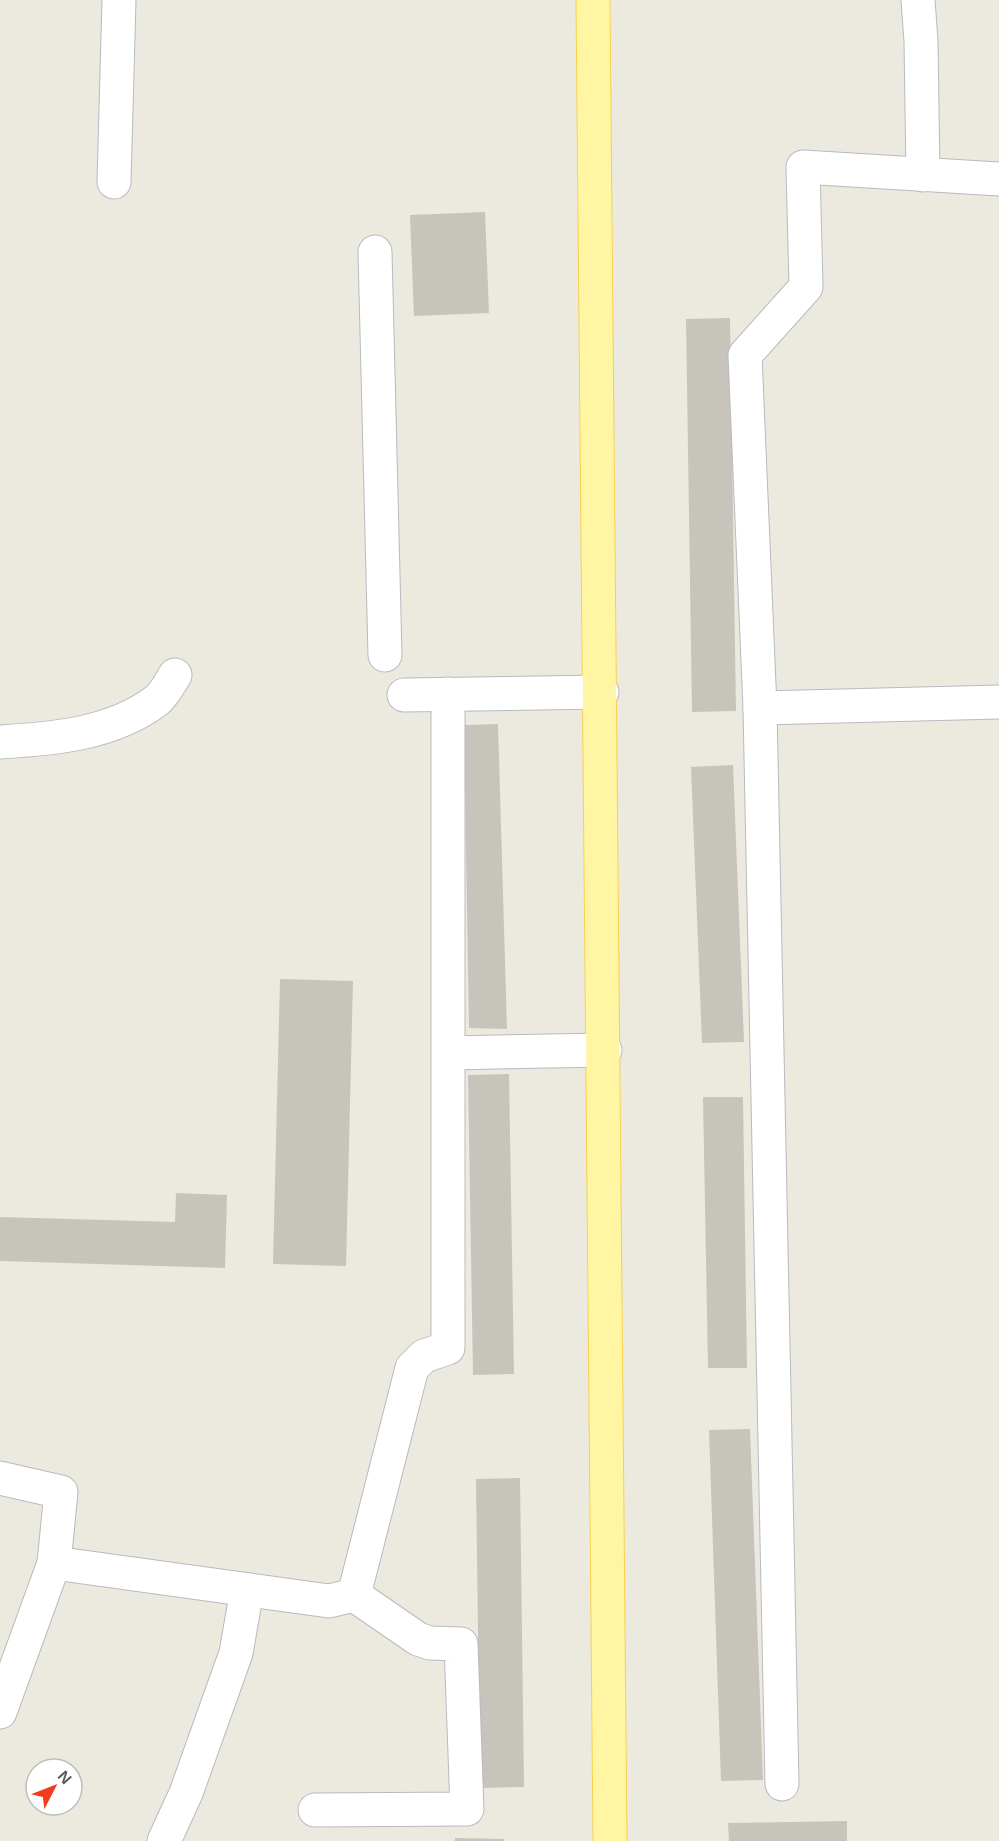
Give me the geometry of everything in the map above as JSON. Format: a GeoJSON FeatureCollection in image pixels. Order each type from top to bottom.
{"type":"FeatureCollection","features":[{"type":"Feature","properties":{"kind":"main road"},"geometry":{"type":"LineString","coordinates":[[593,0],[602,692],[610,1841]]}},
{"type":"Feature","properties":{"kind":"street"},"geometry":{"type":"LineString","coordinates":[[114,182],[118,0]]}},
{"type":"Feature","properties":{"kind":"street"},"geometry":{"type":"LineString","coordinates":[[918,0],[923,175]]}},
{"type":"Feature","properties":{"kind":"street"},"geometry":{"type":"LineString","coordinates":[[782,1784],[760,708],[745,355],[806,287],[803,167],[999,179]]}},
{"type":"Feature","properties":{"kind":"street"},"geometry":{"type":"LineString","coordinates":[[375,252],[385,655]]}},
{"type":"Feature","properties":{"kind":"street"},"geometry":{"type":"LineString","coordinates":[[0,742],[41,740],[118,724],[158,700],[175,675]]}},
{"type":"Feature","properties":{"kind":"street"},"geometry":{"type":"LineString","coordinates":[[404,695],[602,692]]}},
{"type":"Feature","properties":{"kind":"street"},"geometry":{"type":"LineString","coordinates":[[354,1595],[412,1368],[424,1356],[448,1348],[448,694]]}},
{"type":"Feature","properties":{"kind":"street"},"geometry":{"type":"LineString","coordinates":[[760,708],[999,702]]}},
{"type":"Feature","properties":{"kind":"street"},"geometry":{"type":"LineString","coordinates":[[449,1053],[605,1050]]}},
{"type":"Feature","properties":{"kind":"street"},"geometry":{"type":"LineString","coordinates":[[0,1478],[62,1492],[54,1563],[0,1712]]}},
{"type":"Feature","properties":{"kind":"street"},"geometry":{"type":"LineString","coordinates":[[54,1563],[329,1601],[354,1595],[418,1640],[430,1643],[461,1644],[467,1809],[315,1810]]}},
{"type":"Feature","properties":{"kind":"street"},"geometry":{"type":"LineString","coordinates":[[164,1841],[186,1794],[236,1653],[247,1590]]}},
{"type":"Feature","properties":{"kind":"building"},"geometry":{"type":"Polygon","coordinates":[[[485,212],[489,313],[414,316],[410,215],[485,212]]]}},
{"type":"Feature","properties":{"kind":"building"},"geometry":{"type":"Polygon","coordinates":[[[730,318],[736,711],[692,712],[686,319],[730,318]]]}},
{"type":"Feature","properties":{"kind":"building"},"geometry":{"type":"Polygon","coordinates":[[[498,724],[507,1029],[469,1028],[464,725],[498,724]]]}},
{"type":"Feature","properties":{"kind":"building"},"geometry":{"type":"Polygon","coordinates":[[[733,765],[744,1042],[702,1043],[691,767],[733,765]]]}},
{"type":"Feature","properties":{"kind":"building"},"geometry":{"type":"Polygon","coordinates":[[[280,979],[353,981],[346,1266],[273,1264],[280,979]]]}},
{"type":"Feature","properties":{"kind":"building"},"geometry":{"type":"Polygon","coordinates":[[[509,1074],[514,1374],[473,1375],[468,1075],[509,1074]]]}},
{"type":"Feature","properties":{"kind":"building"},"geometry":{"type":"Polygon","coordinates":[[[703,1097],[743,1097],[747,1368],[708,1368],[703,1097]]]}},
{"type":"Feature","properties":{"kind":"building"},"geometry":{"type":"Polygon","coordinates":[[[176,1193],[227,1195],[225,1268],[0,1261],[0,1217],[175,1222],[176,1193]]]}},
{"type":"Feature","properties":{"kind":"building"},"geometry":{"type":"Polygon","coordinates":[[[750,1429],[763,1780],[721,1781],[709,1430],[750,1429]]]}},
{"type":"Feature","properties":{"kind":"building"},"geometry":{"type":"Polygon","coordinates":[[[520,1478],[524,1787],[480,1788],[476,1479],[520,1478]]]}},
{"type":"Feature","properties":{"kind":"building"},"geometry":{"type":"Polygon","coordinates":[[[847,1821],[847,1841],[729,1841],[728,1823],[847,1821]]]}},
{"type":"Feature","properties":{"kind":"building"},"geometry":{"type":"Polygon","coordinates":[[[455,1838],[504,1839],[504,1841],[455,1841],[455,1838]]]}}]}
